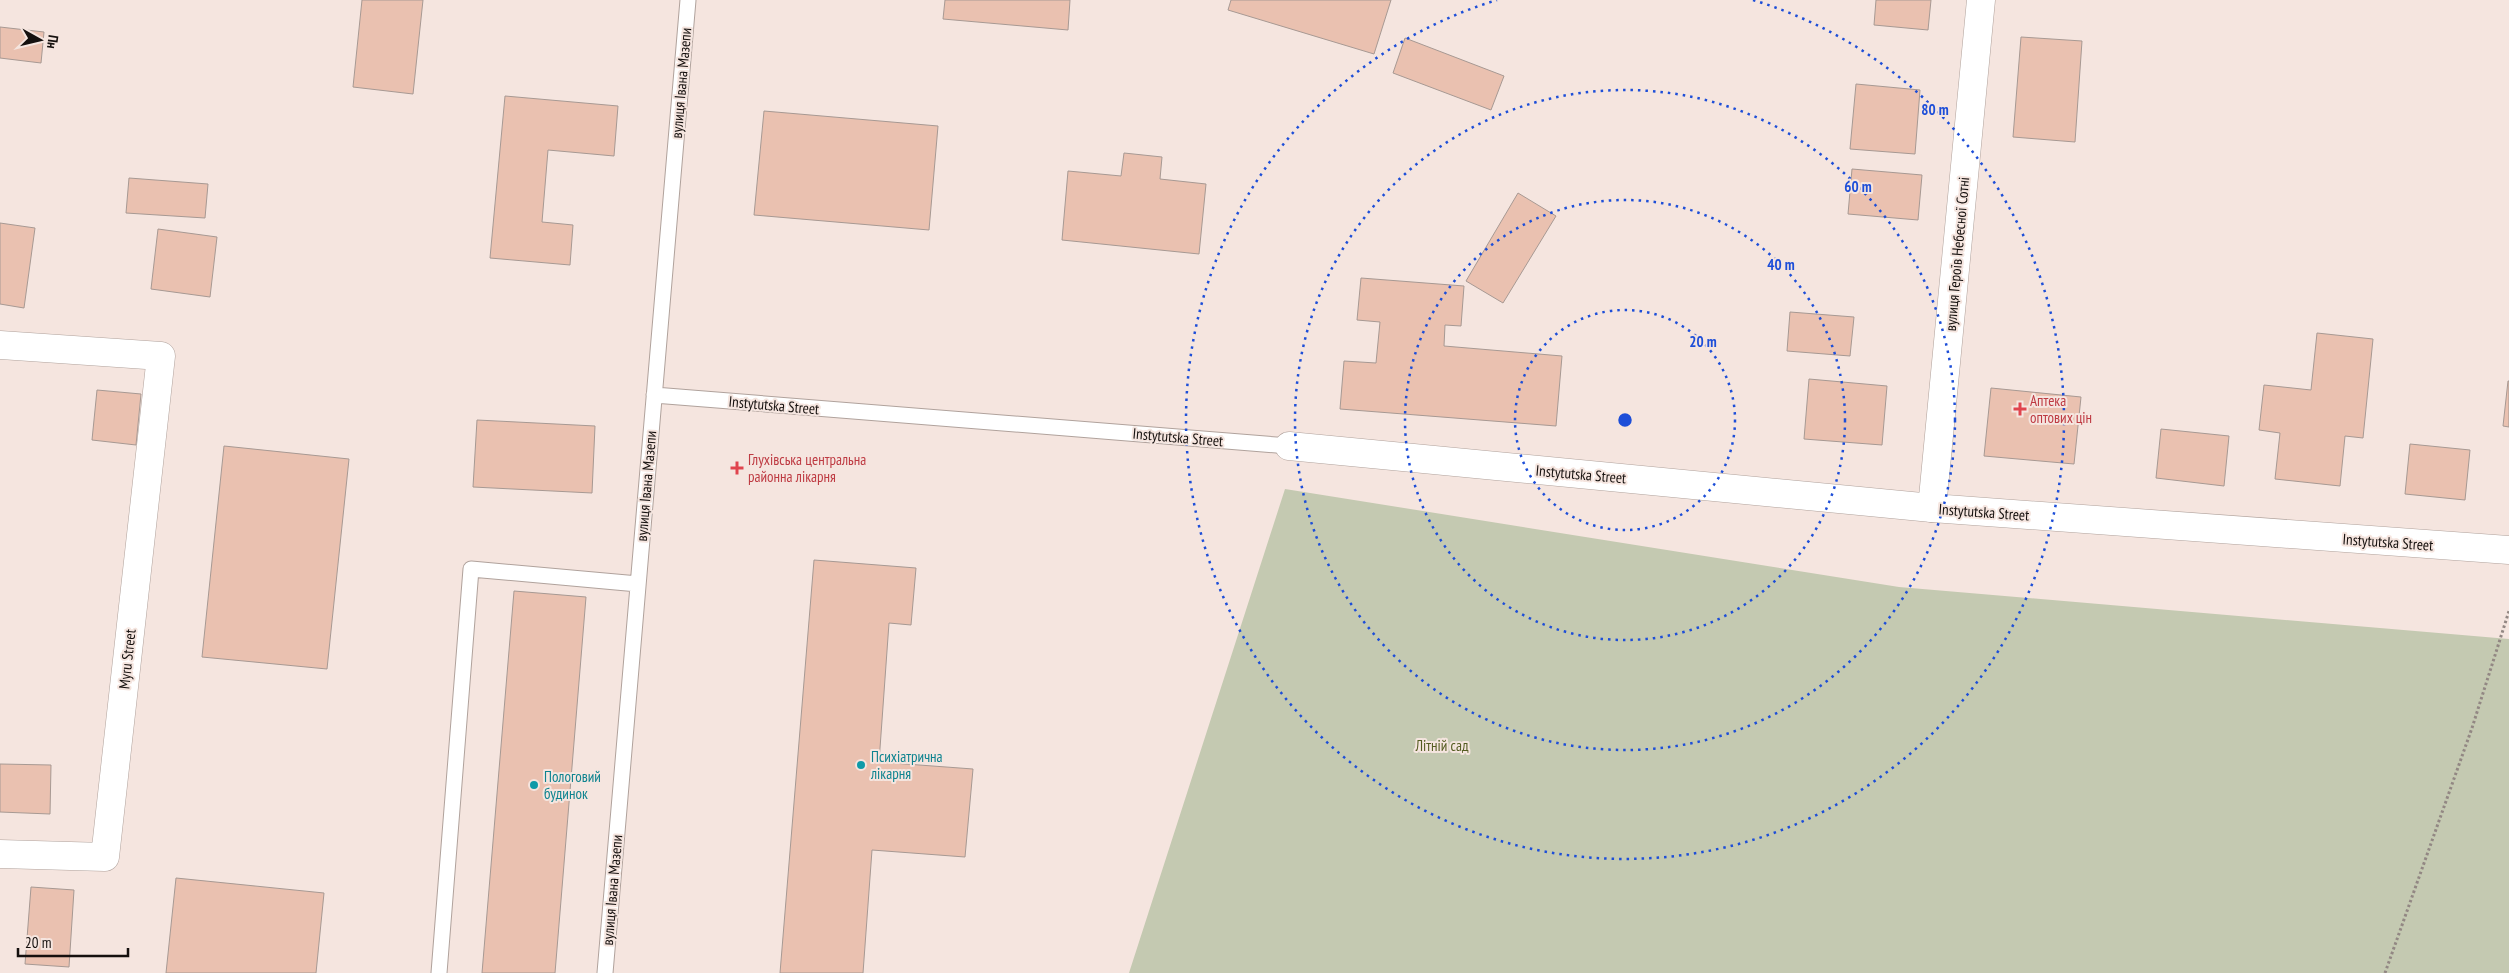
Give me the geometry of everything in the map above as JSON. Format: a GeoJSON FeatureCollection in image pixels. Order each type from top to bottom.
{"type":"FeatureCollection","features":[{"type":"Feature","properties":{"kind":"street","name":"вулиця Героїв Небесної Сотні"},"geometry":{"type":"LineString","coordinates":[[1932,508],[1981,0]]}},
{"type":"Feature","properties":{"kind":"street","name":"Myru Street"},"geometry":{"type":"LineString","coordinates":[[0,345],[160,356],[105,857],[0,854]]}},
{"type":"Feature","properties":{"kind":"street","name":"Instytutska Street"},"geometry":{"type":"LineString","coordinates":[[1289,446],[1932,508],[2509,550]]}},
{"type":"Feature","properties":{"kind":"lane","name":"вулиця Івана Мазепи"},"geometry":{"type":"LineString","coordinates":[[606,973],[688,0]]}},
{"type":"Feature","properties":{"kind":"lane","name":"Instytutska Street"},"geometry":{"type":"LineString","coordinates":[[654,395],[1289,446]]}},
{"type":"Feature","properties":{"kind":"lane"},"geometry":{"type":"LineString","coordinates":[[439,973],[471,569],[638,584]]}},
{"type":"Feature","properties":{"kind":"path"},"geometry":{"type":"LineString","coordinates":[[2385,973],[2472,728],[2509,611]]}},
{"type":"Feature","properties":{"kind":"green space","name":"Літній сад"},"geometry":{"type":"Polygon","coordinates":[[[1285,489],[1899,587],[2509,639],[2509,973],[1129,973],[1285,489]]]}},
{"type":"Feature","properties":{"kind":"building"},"geometry":{"type":"Polygon","coordinates":[[[362,0],[423,0],[413,94],[353,87],[362,0]]]}},
{"type":"Feature","properties":{"kind":"building"},"geometry":{"type":"Polygon","coordinates":[[[945,0],[1070,0],[1068,30],[943,19],[945,0]]]}},
{"type":"Feature","properties":{"kind":"building"},"geometry":{"type":"Polygon","coordinates":[[[1231,0],[1391,0],[1374,54],[1228,10],[1231,0]]]}},
{"type":"Feature","properties":{"kind":"building"},"geometry":{"type":"Polygon","coordinates":[[[1876,0],[1931,0],[1928,30],[1874,25],[1876,0]]]}},
{"type":"Feature","properties":{"kind":"building"},"geometry":{"type":"Polygon","coordinates":[[[0,27],[44,32],[41,63],[0,58],[0,27]]]}},
{"type":"Feature","properties":{"kind":"building"},"geometry":{"type":"Polygon","coordinates":[[[2021,37],[2082,41],[2075,142],[2013,137],[2021,37]]]}},
{"type":"Feature","properties":{"kind":"building"},"geometry":{"type":"Polygon","coordinates":[[[1405,38],[1504,76],[1491,110],[1393,73],[1405,38]]]}},
{"type":"Feature","properties":{"kind":"building"},"geometry":{"type":"Polygon","coordinates":[[[1856,84],[1920,90],[1915,154],[1850,149],[1856,84]]]}},
{"type":"Feature","properties":{"kind":"building"},"geometry":{"type":"Polygon","coordinates":[[[505,96],[618,106],[614,156],[548,150],[542,222],[573,225],[570,265],[490,258],[505,96]]]}},
{"type":"Feature","properties":{"kind":"building"},"geometry":{"type":"Polygon","coordinates":[[[764,111],[938,126],[929,230],[754,215],[764,111]]]}},
{"type":"Feature","properties":{"kind":"building"},"geometry":{"type":"Polygon","coordinates":[[[1124,153],[1162,157],[1160,179],[1206,184],[1199,254],[1062,240],[1068,171],[1121,176],[1124,153]]]}},
{"type":"Feature","properties":{"kind":"building"},"geometry":{"type":"Polygon","coordinates":[[[1852,169],[1922,175],[1918,220],[1848,214],[1852,169]]]}},
{"type":"Feature","properties":{"kind":"building"},"geometry":{"type":"Polygon","coordinates":[[[129,178],[208,184],[205,218],[126,213],[129,178]]]}},
{"type":"Feature","properties":{"kind":"building"},"geometry":{"type":"Polygon","coordinates":[[[1518,193],[1556,216],[1503,303],[1466,281],[1518,193]]]}},
{"type":"Feature","properties":{"kind":"building"},"geometry":{"type":"Polygon","coordinates":[[[0,223],[35,228],[24,308],[0,304],[0,223]]]}},
{"type":"Feature","properties":{"kind":"building"},"geometry":{"type":"Polygon","coordinates":[[[158,229],[217,237],[210,297],[151,289],[158,229]]]}},
{"type":"Feature","properties":{"kind":"building"},"geometry":{"type":"Polygon","coordinates":[[[1361,278],[1464,286],[1461,326],[1445,325],[1444,346],[1562,356],[1556,426],[1340,409],[1344,361],[1376,363],[1380,322],[1357,320],[1361,278]]]}},
{"type":"Feature","properties":{"kind":"building"},"geometry":{"type":"Polygon","coordinates":[[[1790,312],[1854,317],[1850,356],[1787,351],[1790,312]]]}},
{"type":"Feature","properties":{"kind":"building"},"geometry":{"type":"Polygon","coordinates":[[[2317,333],[2373,339],[2363,438],[2345,436],[2340,486],[2275,479],[2280,433],[2259,430],[2264,385],[2311,390],[2317,333]]]}},
{"type":"Feature","properties":{"kind":"building"},"geometry":{"type":"Polygon","coordinates":[[[1809,379],[1887,386],[1882,445],[1804,439],[1809,379]]]}},
{"type":"Feature","properties":{"kind":"building"},"geometry":{"type":"Polygon","coordinates":[[[2509,381],[2509,427],[2503,426],[2509,381]]]}},
{"type":"Feature","properties":{"kind":"building"},"geometry":{"type":"Polygon","coordinates":[[[1991,388],[2081,397],[2074,464],[1984,456],[1991,388]]]}},
{"type":"Feature","properties":{"kind":"building"},"geometry":{"type":"Polygon","coordinates":[[[97,390],[141,394],[136,445],[92,440],[97,390]]]}},
{"type":"Feature","properties":{"kind":"building"},"geometry":{"type":"Polygon","coordinates":[[[477,420],[595,426],[592,493],[473,487],[477,420]]]}},
{"type":"Feature","properties":{"kind":"building"},"geometry":{"type":"Polygon","coordinates":[[[2161,429],[2229,436],[2224,486],[2156,478],[2161,429]]]}},
{"type":"Feature","properties":{"kind":"building"},"geometry":{"type":"Polygon","coordinates":[[[2410,444],[2470,450],[2465,500],[2405,494],[2410,444]]]}},
{"type":"Feature","properties":{"kind":"building"},"geometry":{"type":"Polygon","coordinates":[[[224,446],[349,459],[327,669],[202,657],[224,446]]]}},
{"type":"Feature","properties":{"kind":"building","name":"Психіатрична лікарня"},"geometry":{"type":"Polygon","coordinates":[[[814,560],[916,568],[911,625],[889,623],[879,762],[973,769],[965,857],[872,850],[863,973],[780,973],[814,560]]]}},
{"type":"Feature","properties":{"kind":"building","name":"Пологовий будинок"},"geometry":{"type":"Polygon","coordinates":[[[514,591],[586,597],[555,973],[482,973],[514,591]]]}},
{"type":"Feature","properties":{"kind":"building"},"geometry":{"type":"Polygon","coordinates":[[[0,764],[51,765],[50,814],[0,812],[0,764]]]}},
{"type":"Feature","properties":{"kind":"building"},"geometry":{"type":"Polygon","coordinates":[[[176,878],[324,893],[316,973],[166,973],[176,878]]]}},
{"type":"Feature","properties":{"kind":"building"},"geometry":{"type":"Polygon","coordinates":[[[31,887],[74,890],[69,967],[25,964],[31,887]]]}},
{"type":"Feature","properties":{"kind":"place","name":"Аптека оптових цін"},"geometry":{"type":"Point","coordinates":[2020,409]}},
{"type":"Feature","properties":{"kind":"place","name":"Глухівська центральна районна лікарня"},"geometry":{"type":"Point","coordinates":[737,468]}},
{"type":"Feature","properties":{"kind":"place","name":"Психіатрична лікарня"},"geometry":{"type":"Point","coordinates":[861,765]}},
{"type":"Feature","properties":{"kind":"place","name":"Пологовий будинок"},"geometry":{"type":"Point","coordinates":[534,785]}}]}
